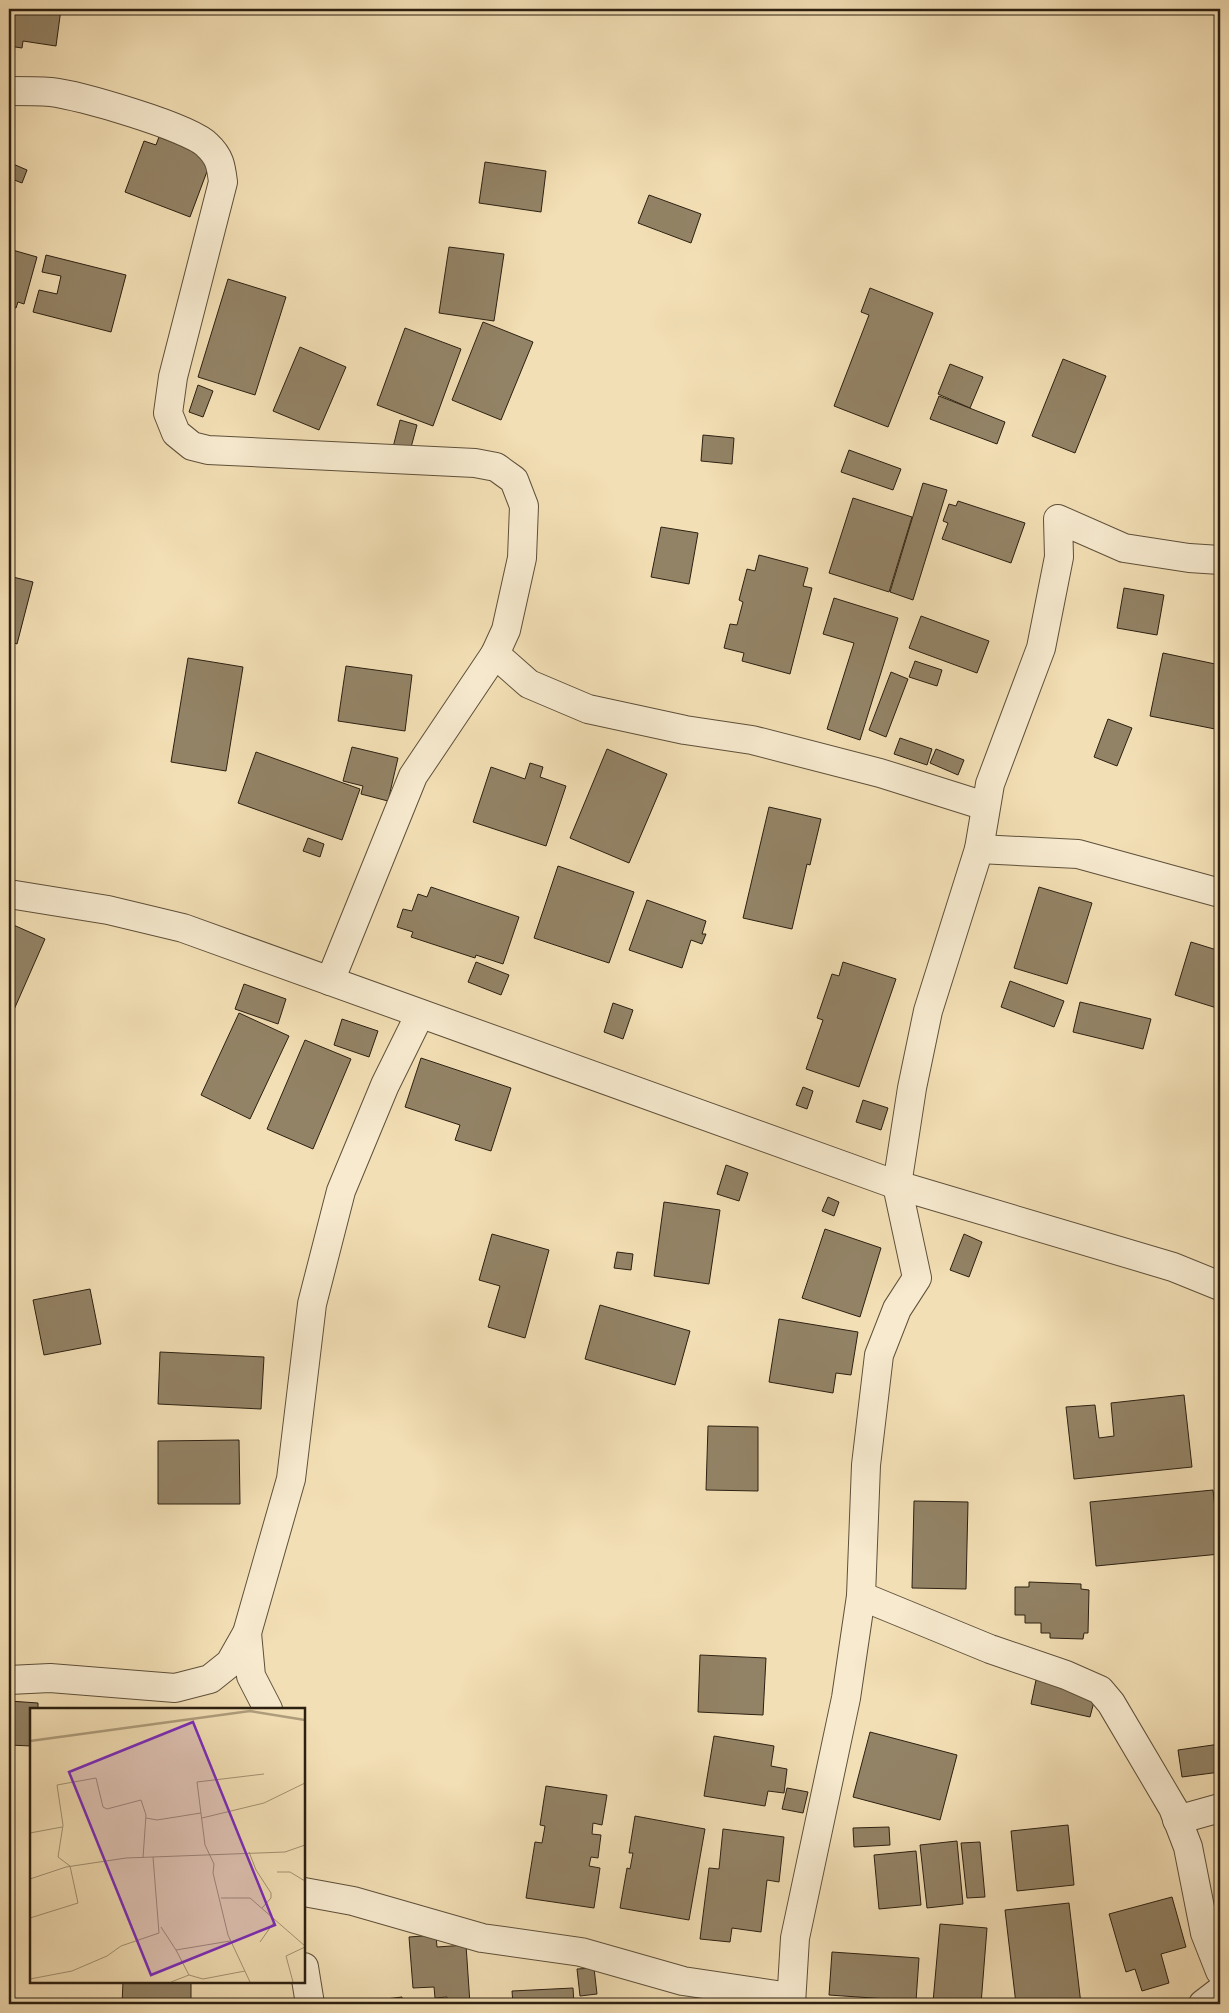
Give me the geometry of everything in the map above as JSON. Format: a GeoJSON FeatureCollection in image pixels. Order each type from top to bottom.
{"type":"FeatureCollection","features":[{"type":"Feature","properties":{"kind":"street"},"geometry":{"type":"LineString","coordinates":[[9,91],[52,92],[86,99],[180,129],[206,143],[220,160],[223,182],[173,377],[168,413],[176,433],[192,446],[208,450],[475,463],[496,467],[514,480],[524,506],[522,558],[506,630],[495,654],[413,776],[330,981]]}},
{"type":"Feature","properties":{"kind":"street"},"geometry":{"type":"LineString","coordinates":[[305,1892],[353,1901],[482,1938],[581,1952],[683,1981],[791,2000],[795,1938],[846,1698],[861,1596],[866,1465],[879,1355],[897,1309],[917,1278],[897,1185],[912,1088],[928,1011],[979,849],[990,784],[1041,648],[1058,557],[1058,519],[1124,548],[1188,558],[1220,560]]}},
{"type":"Feature","properties":{"kind":"street"},"geometry":{"type":"LineString","coordinates":[[495,654],[529,684],[588,709],[685,730],[752,740],[880,773],[985,806]]}},
{"type":"Feature","properties":{"kind":"street"},"geometry":{"type":"LineString","coordinates":[[979,849],[1078,854],[1220,893]]}},
{"type":"Feature","properties":{"kind":"street"},"geometry":{"type":"LineString","coordinates":[[9,894],[108,910],[182,928],[897,1185],[1173,1267],[1220,1286]]}},
{"type":"Feature","properties":{"kind":"street"},"geometry":{"type":"LineString","coordinates":[[9,1680],[50,1678],[175,1688],[210,1679],[230,1663],[247,1633],[291,1479],[312,1304],[341,1191],[385,1085],[420,1014]]}},
{"type":"Feature","properties":{"kind":"street"},"geometry":{"type":"LineString","coordinates":[[861,1596],[990,1649],[1066,1675],[1100,1690],[1111,1703],[1173,1808],[1188,1847],[1205,1933],[1220,1971]]}},
{"type":"Feature","properties":{"kind":"street"},"geometry":{"type":"LineString","coordinates":[[247,1633],[251,1676],[267,1708]]}},
{"type":"Feature","properties":{"kind":"street"},"geometry":{"type":"LineString","coordinates":[[1177,1820],[1220,1808]]}},
{"type":"Feature","properties":{"kind":"street"},"geometry":{"type":"LineString","coordinates":[[305,1973],[310,2004]]}},
{"type":"Feature","properties":{"kind":"street"},"geometry":{"type":"LineString","coordinates":[[1203,2004],[1220,1991]]}},
{"type":"Feature","properties":{"kind":"building"},"geometry":{"type":"Polygon","coordinates":[[[9,9],[61,9],[56,46],[23,41],[22,48],[9,46],[9,9]]]}},
{"type":"Feature","properties":{"kind":"building"},"geometry":{"type":"Polygon","coordinates":[[[159,137],[212,158],[190,217],[125,192],[144,141],[156,145],[159,137]]]}},
{"type":"Feature","properties":{"kind":"building"},"geometry":{"type":"Polygon","coordinates":[[[485,162],[546,171],[541,212],[479,203],[485,162]]]}},
{"type":"Feature","properties":{"kind":"building"},"geometry":{"type":"Polygon","coordinates":[[[13,164],[27,170],[22,183],[9,178],[13,164]]]}},
{"type":"Feature","properties":{"kind":"building"},"geometry":{"type":"Polygon","coordinates":[[[649,195],[701,214],[691,243],[638,223],[649,195]]]}},
{"type":"Feature","properties":{"kind":"building"},"geometry":{"type":"Polygon","coordinates":[[[449,247],[504,254],[494,321],[439,313],[449,247]]]}},
{"type":"Feature","properties":{"kind":"building"},"geometry":{"type":"Polygon","coordinates":[[[9,249],[37,257],[24,304],[18,302],[16,308],[9,306],[9,249]]]}},
{"type":"Feature","properties":{"kind":"building"},"geometry":{"type":"Polygon","coordinates":[[[46,255],[126,275],[111,332],[33,312],[39,290],[57,294],[61,276],[42,272],[46,255]]]}},
{"type":"Feature","properties":{"kind":"building"},"geometry":{"type":"Polygon","coordinates":[[[228,279],[286,297],[255,395],[198,377],[228,279]]]}},
{"type":"Feature","properties":{"kind":"building"},"geometry":{"type":"Polygon","coordinates":[[[870,288],[933,313],[888,427],[834,406],[869,315],[861,312],[870,288]]]}},
{"type":"Feature","properties":{"kind":"building"},"geometry":{"type":"Polygon","coordinates":[[[483,322],[533,342],[501,420],[452,400],[483,322]]]}},
{"type":"Feature","properties":{"kind":"building"},"geometry":{"type":"Polygon","coordinates":[[[405,328],[461,349],[433,426],[377,405],[405,328]]]}},
{"type":"Feature","properties":{"kind":"building"},"geometry":{"type":"Polygon","coordinates":[[[300,347],[346,367],[319,430],[273,411],[300,347]]]}},
{"type":"Feature","properties":{"kind":"building"},"geometry":{"type":"Polygon","coordinates":[[[1063,359],[1106,376],[1075,453],[1032,436],[1063,359]]]}},
{"type":"Feature","properties":{"kind":"building"},"geometry":{"type":"Polygon","coordinates":[[[950,364],[983,377],[970,408],[938,394],[950,364]]]}},
{"type":"Feature","properties":{"kind":"building"},"geometry":{"type":"Polygon","coordinates":[[[198,385],[213,391],[203,417],[189,412],[198,385]]]}},
{"type":"Feature","properties":{"kind":"building"},"geometry":{"type":"Polygon","coordinates":[[[939,396],[1005,422],[997,444],[930,419],[939,396]]]}},
{"type":"Feature","properties":{"kind":"building"},"geometry":{"type":"Polygon","coordinates":[[[400,420],[417,425],[409,455],[392,451],[400,420]]]}},
{"type":"Feature","properties":{"kind":"building"},"geometry":{"type":"Polygon","coordinates":[[[703,435],[734,438],[732,464],[701,461],[703,435]]]}},
{"type":"Feature","properties":{"kind":"building"},"geometry":{"type":"Polygon","coordinates":[[[849,450],[901,469],[893,490],[841,472],[849,450]]]}},
{"type":"Feature","properties":{"kind":"building"},"geometry":{"type":"Polygon","coordinates":[[[923,483],[947,490],[913,600],[890,592],[923,483]]]}},
{"type":"Feature","properties":{"kind":"building"},"geometry":{"type":"Polygon","coordinates":[[[853,498],[912,517],[889,592],[829,573],[853,498]]]}},
{"type":"Feature","properties":{"kind":"building"},"geometry":{"type":"Polygon","coordinates":[[[958,501],[1025,523],[1011,563],[942,539],[948,523],[943,521],[949,504],[956,506],[958,501]]]}},
{"type":"Feature","properties":{"kind":"building"},"geometry":{"type":"Polygon","coordinates":[[[661,527],[698,533],[689,584],[651,577],[661,527]]]}},
{"type":"Feature","properties":{"kind":"building"},"geometry":{"type":"Polygon","coordinates":[[[759,555],[808,568],[803,586],[812,588],[790,674],[742,661],[744,653],[724,648],[730,624],[737,625],[743,602],[739,600],[747,569],[755,571],[759,555]]]}},
{"type":"Feature","properties":{"kind":"building"},"geometry":{"type":"Polygon","coordinates":[[[9,576],[33,582],[17,644],[9,641],[9,576]]]}},
{"type":"Feature","properties":{"kind":"building"},"geometry":{"type":"Polygon","coordinates":[[[1124,588],[1164,595],[1157,635],[1117,628],[1124,588]]]}},
{"type":"Feature","properties":{"kind":"building"},"geometry":{"type":"Polygon","coordinates":[[[834,598],[898,618],[860,740],[827,729],[854,643],[823,634],[834,598]]]}},
{"type":"Feature","properties":{"kind":"building"},"geometry":{"type":"Polygon","coordinates":[[[921,616],[989,641],[977,673],[909,648],[921,616]]]}},
{"type":"Feature","properties":{"kind":"building"},"geometry":{"type":"Polygon","coordinates":[[[1163,653],[1220,665],[1220,730],[1150,716],[1163,653]]]}},
{"type":"Feature","properties":{"kind":"building"},"geometry":{"type":"Polygon","coordinates":[[[188,658],[243,667],[226,771],[171,762],[188,658]]]}},
{"type":"Feature","properties":{"kind":"building"},"geometry":{"type":"Polygon","coordinates":[[[915,661],[942,670],[937,686],[909,677],[915,661]]]}},
{"type":"Feature","properties":{"kind":"building"},"geometry":{"type":"Polygon","coordinates":[[[346,666],[412,675],[405,731],[338,721],[346,666]]]}},
{"type":"Feature","properties":{"kind":"building"},"geometry":{"type":"Polygon","coordinates":[[[891,672],[908,679],[886,737],[869,730],[891,672]]]}},
{"type":"Feature","properties":{"kind":"building"},"geometry":{"type":"Polygon","coordinates":[[[1108,719],[1132,728],[1117,766],[1094,757],[1108,719]]]}},
{"type":"Feature","properties":{"kind":"building"},"geometry":{"type":"Polygon","coordinates":[[[900,738],[932,749],[927,765],[894,754],[900,738]]]}},
{"type":"Feature","properties":{"kind":"building"},"geometry":{"type":"Polygon","coordinates":[[[352,747],[398,758],[388,801],[361,794],[363,786],[343,781],[352,747]]]}},
{"type":"Feature","properties":{"kind":"building"},"geometry":{"type":"Polygon","coordinates":[[[607,749],[667,774],[629,863],[570,838],[607,749]]]}},
{"type":"Feature","properties":{"kind":"building"},"geometry":{"type":"Polygon","coordinates":[[[936,749],[964,760],[958,775],[930,763],[936,749]]]}},
{"type":"Feature","properties":{"kind":"building"},"geometry":{"type":"Polygon","coordinates":[[[256,752],[360,789],[342,840],[238,803],[256,752]]]}},
{"type":"Feature","properties":{"kind":"building"},"geometry":{"type":"Polygon","coordinates":[[[530,763],[543,767],[540,777],[566,786],[546,846],[473,822],[491,767],[525,779],[530,763]]]}},
{"type":"Feature","properties":{"kind":"building"},"geometry":{"type":"Polygon","coordinates":[[[769,807],[821,819],[810,865],[807,864],[792,929],[743,918],[769,807]]]}},
{"type":"Feature","properties":{"kind":"building"},"geometry":{"type":"Polygon","coordinates":[[[308,838],[324,844],[320,857],[303,851],[308,838]]]}},
{"type":"Feature","properties":{"kind":"building"},"geometry":{"type":"Polygon","coordinates":[[[558,866],[634,892],[609,963],[534,938],[558,866]]]}},
{"type":"Feature","properties":{"kind":"building"},"geometry":{"type":"Polygon","coordinates":[[[431,887],[519,917],[503,964],[476,955],[475,958],[411,937],[413,932],[397,927],[403,909],[412,911],[418,894],[427,897],[431,887]]]}},
{"type":"Feature","properties":{"kind":"building"},"geometry":{"type":"Polygon","coordinates":[[[1039,887],[1092,903],[1067,984],[1014,968],[1039,887]]]}},
{"type":"Feature","properties":{"kind":"building"},"geometry":{"type":"Polygon","coordinates":[[[647,900],[706,921],[702,934],[706,934],[702,944],[691,940],[682,968],[629,950],[647,900]]]}},
{"type":"Feature","properties":{"kind":"building"},"geometry":{"type":"Polygon","coordinates":[[[9,923],[45,939],[9,1021],[9,923]]]}},
{"type":"Feature","properties":{"kind":"building"},"geometry":{"type":"Polygon","coordinates":[[[1191,942],[1220,951],[1220,1009],[1175,995],[1191,942]]]}},
{"type":"Feature","properties":{"kind":"building"},"geometry":{"type":"Polygon","coordinates":[[[476,962],[509,975],[501,995],[468,982],[476,962]]]}},
{"type":"Feature","properties":{"kind":"building"},"geometry":{"type":"Polygon","coordinates":[[[843,962],[896,979],[859,1087],[806,1069],[823,1020],[817,1018],[832,974],[839,976],[843,962]]]}},
{"type":"Feature","properties":{"kind":"building"},"geometry":{"type":"Polygon","coordinates":[[[1010,981],[1064,1001],[1054,1027],[1001,1007],[1010,981]]]}},
{"type":"Feature","properties":{"kind":"building"},"geometry":{"type":"Polygon","coordinates":[[[244,984],[286,999],[278,1024],[235,1009],[244,984]]]}},
{"type":"Feature","properties":{"kind":"building"},"geometry":{"type":"Polygon","coordinates":[[[1080,1002],[1151,1019],[1143,1049],[1073,1032],[1080,1002]]]}},
{"type":"Feature","properties":{"kind":"building"},"geometry":{"type":"Polygon","coordinates":[[[613,1003],[633,1010],[623,1039],[604,1032],[613,1003]]]}},
{"type":"Feature","properties":{"kind":"building"},"geometry":{"type":"Polygon","coordinates":[[[239,1013],[289,1036],[250,1119],[201,1095],[239,1013]]]}},
{"type":"Feature","properties":{"kind":"building"},"geometry":{"type":"Polygon","coordinates":[[[342,1019],[378,1031],[369,1057],[334,1045],[342,1019]]]}},
{"type":"Feature","properties":{"kind":"building"},"geometry":{"type":"Polygon","coordinates":[[[305,1040],[351,1059],[313,1149],[267,1129],[305,1040]]]}},
{"type":"Feature","properties":{"kind":"building"},"geometry":{"type":"Polygon","coordinates":[[[421,1058],[511,1088],[491,1151],[455,1140],[460,1125],[405,1107],[421,1058]]]}},
{"type":"Feature","properties":{"kind":"building"},"geometry":{"type":"Polygon","coordinates":[[[803,1087],[813,1091],[807,1109],[796,1105],[803,1087]]]}},
{"type":"Feature","properties":{"kind":"building"},"geometry":{"type":"Polygon","coordinates":[[[863,1100],[888,1108],[881,1130],[856,1122],[863,1100]]]}},
{"type":"Feature","properties":{"kind":"building"},"geometry":{"type":"Polygon","coordinates":[[[726,1165],[748,1173],[739,1201],[717,1194],[726,1165]]]}},
{"type":"Feature","properties":{"kind":"building"},"geometry":{"type":"Polygon","coordinates":[[[828,1197],[839,1202],[834,1216],[822,1211],[828,1197]]]}},
{"type":"Feature","properties":{"kind":"building"},"geometry":{"type":"Polygon","coordinates":[[[664,1202],[720,1210],[709,1284],[654,1276],[664,1202]]]}},
{"type":"Feature","properties":{"kind":"building"},"geometry":{"type":"Polygon","coordinates":[[[825,1229],[881,1248],[860,1317],[802,1298],[825,1229]]]}},
{"type":"Feature","properties":{"kind":"building"},"geometry":{"type":"Polygon","coordinates":[[[492,1234],[549,1250],[525,1338],[488,1327],[500,1286],[479,1280],[492,1234]]]}},
{"type":"Feature","properties":{"kind":"building"},"geometry":{"type":"Polygon","coordinates":[[[964,1234],[982,1242],[969,1277],[950,1270],[964,1234]]]}},
{"type":"Feature","properties":{"kind":"building"},"geometry":{"type":"Polygon","coordinates":[[[617,1252],[633,1254],[631,1270],[614,1268],[617,1252]]]}},
{"type":"Feature","properties":{"kind":"building"},"geometry":{"type":"Polygon","coordinates":[[[90,1289],[101,1344],[44,1355],[33,1300],[90,1289]]]}},
{"type":"Feature","properties":{"kind":"building"},"geometry":{"type":"Polygon","coordinates":[[[600,1305],[690,1331],[675,1385],[585,1359],[600,1305]]]}},
{"type":"Feature","properties":{"kind":"building"},"geometry":{"type":"Polygon","coordinates":[[[779,1319],[858,1332],[851,1375],[836,1373],[833,1393],[769,1382],[779,1319]]]}},
{"type":"Feature","properties":{"kind":"building"},"geometry":{"type":"Polygon","coordinates":[[[160,1352],[264,1357],[261,1409],[158,1404],[160,1352]]]}},
{"type":"Feature","properties":{"kind":"building"},"geometry":{"type":"Polygon","coordinates":[[[1184,1395],[1192,1467],[1074,1479],[1066,1407],[1095,1405],[1099,1438],[1114,1436],[1111,1403],[1184,1395]]]}},
{"type":"Feature","properties":{"kind":"building"},"geometry":{"type":"Polygon","coordinates":[[[708,1426],[758,1427],[758,1491],[706,1490],[708,1426]]]}},
{"type":"Feature","properties":{"kind":"building"},"geometry":{"type":"Polygon","coordinates":[[[239,1440],[240,1504],[158,1504],[158,1441],[239,1440]]]}},
{"type":"Feature","properties":{"kind":"building"},"geometry":{"type":"Polygon","coordinates":[[[1213,1490],[1220,1554],[1096,1566],[1090,1502],[1213,1490]]]}},
{"type":"Feature","properties":{"kind":"building"},"geometry":{"type":"Polygon","coordinates":[[[914,1501],[968,1502],[966,1589],[912,1588],[914,1501]]]}},
{"type":"Feature","properties":{"kind":"building"},"geometry":{"type":"Polygon","coordinates":[[[1029,1582],[1081,1584],[1081,1589],[1089,1590],[1088,1633],[1084,1633],[1083,1639],[1050,1638],[1050,1633],[1041,1633],[1041,1623],[1025,1623],[1025,1615],[1015,1615],[1015,1587],[1029,1587],[1029,1582]]]}},
{"type":"Feature","properties":{"kind":"building"},"geometry":{"type":"Polygon","coordinates":[[[700,1655],[766,1658],[763,1715],[698,1712],[700,1655]]]}},
{"type":"Feature","properties":{"kind":"building"},"geometry":{"type":"Polygon","coordinates":[[[1036,1680],[1096,1694],[1090,1717],[1031,1704],[1036,1680]]]}},
{"type":"Feature","properties":{"kind":"building"},"geometry":{"type":"Polygon","coordinates":[[[9,1701],[38,1703],[38,1708],[30,1708],[30,1746],[9,1745],[9,1701]]]}},
{"type":"Feature","properties":{"kind":"building"},"geometry":{"type":"Polygon","coordinates":[[[870,1732],[957,1755],[940,1820],[853,1797],[870,1732]]]}},
{"type":"Feature","properties":{"kind":"building"},"geometry":{"type":"Polygon","coordinates":[[[714,1736],[774,1746],[771,1766],[787,1769],[784,1793],[768,1791],[765,1806],[704,1796],[714,1736]]]}},
{"type":"Feature","properties":{"kind":"building"},"geometry":{"type":"Polygon","coordinates":[[[1220,1744],[1220,1772],[1182,1777],[1178,1750],[1220,1744]]]}},
{"type":"Feature","properties":{"kind":"building"},"geometry":{"type":"Polygon","coordinates":[[[546,1786],[607,1795],[602,1825],[593,1823],[592,1834],[601,1835],[598,1858],[591,1857],[589,1866],[600,1868],[594,1908],[526,1898],[535,1842],[542,1843],[545,1826],[540,1825],[546,1786]]]}},
{"type":"Feature","properties":{"kind":"building"},"geometry":{"type":"Polygon","coordinates":[[[787,1788],[808,1792],[803,1813],[782,1809],[787,1788]]]}},
{"type":"Feature","properties":{"kind":"building"},"geometry":{"type":"Polygon","coordinates":[[[635,1816],[705,1829],[689,1920],[620,1908],[627,1868],[630,1869],[633,1853],[629,1853],[635,1816]]]}},
{"type":"Feature","properties":{"kind":"building"},"geometry":{"type":"Polygon","coordinates":[[[1068,1825],[1074,1885],[1017,1891],[1011,1831],[1068,1825]]]}},
{"type":"Feature","properties":{"kind":"building"},"geometry":{"type":"Polygon","coordinates":[[[889,1827],[890,1845],[854,1847],[853,1828],[889,1827]]]}},
{"type":"Feature","properties":{"kind":"building"},"geometry":{"type":"Polygon","coordinates":[[[723,1829],[784,1837],[779,1882],[767,1880],[761,1932],[732,1928],[730,1942],[700,1939],[709,1868],[719,1869],[723,1829]]]}},
{"type":"Feature","properties":{"kind":"building"},"geometry":{"type":"Polygon","coordinates":[[[957,1841],[963,1904],[927,1908],[920,1845],[957,1841]]]}},
{"type":"Feature","properties":{"kind":"building"},"geometry":{"type":"Polygon","coordinates":[[[980,1842],[985,1897],[967,1898],[961,1843],[980,1842]]]}},
{"type":"Feature","properties":{"kind":"building"},"geometry":{"type":"Polygon","coordinates":[[[916,1851],[921,1905],[879,1909],[874,1855],[916,1851]]]}},
{"type":"Feature","properties":{"kind":"building"},"geometry":{"type":"Polygon","coordinates":[[[1172,1897],[1186,1947],[1161,1954],[1169,1983],[1142,1991],[1135,1969],[1126,1972],[1109,1914],[1172,1897]]]}},
{"type":"Feature","properties":{"kind":"building"},"geometry":{"type":"Polygon","coordinates":[[[1069,1903],[1081,2004],[1016,2004],[1005,1910],[1069,1903]]]}},
{"type":"Feature","properties":{"kind":"building"},"geometry":{"type":"Polygon","coordinates":[[[940,1924],[987,1928],[981,2004],[933,2002],[940,1924]]]}},
{"type":"Feature","properties":{"kind":"building"},"geometry":{"type":"Polygon","coordinates":[[[436,1935],[437,1947],[466,1945],[470,2004],[448,2004],[447,1997],[435,1998],[434,1987],[413,1988],[409,1937],[436,1935]]]}},
{"type":"Feature","properties":{"kind":"building"},"geometry":{"type":"Polygon","coordinates":[[[832,1952],[919,1958],[916,2001],[829,1995],[832,1952]]]}},
{"type":"Feature","properties":{"kind":"building"},"geometry":{"type":"Polygon","coordinates":[[[594,1968],[597,1994],[580,1996],[577,1969],[594,1968]]]}},
{"type":"Feature","properties":{"kind":"building"},"geometry":{"type":"Polygon","coordinates":[[[123,1983],[191,1983],[191,2004],[122,2004],[123,1983]]]}},
{"type":"Feature","properties":{"kind":"building"},"geometry":{"type":"Polygon","coordinates":[[[573,1988],[574,2004],[513,2004],[512,1991],[573,1988]]]}},
{"type":"Feature","properties":{"kind":"building"},"geometry":{"type":"Polygon","coordinates":[[[402,1997],[403,2004],[371,2004],[370,2001],[402,1997]]]}}]}
